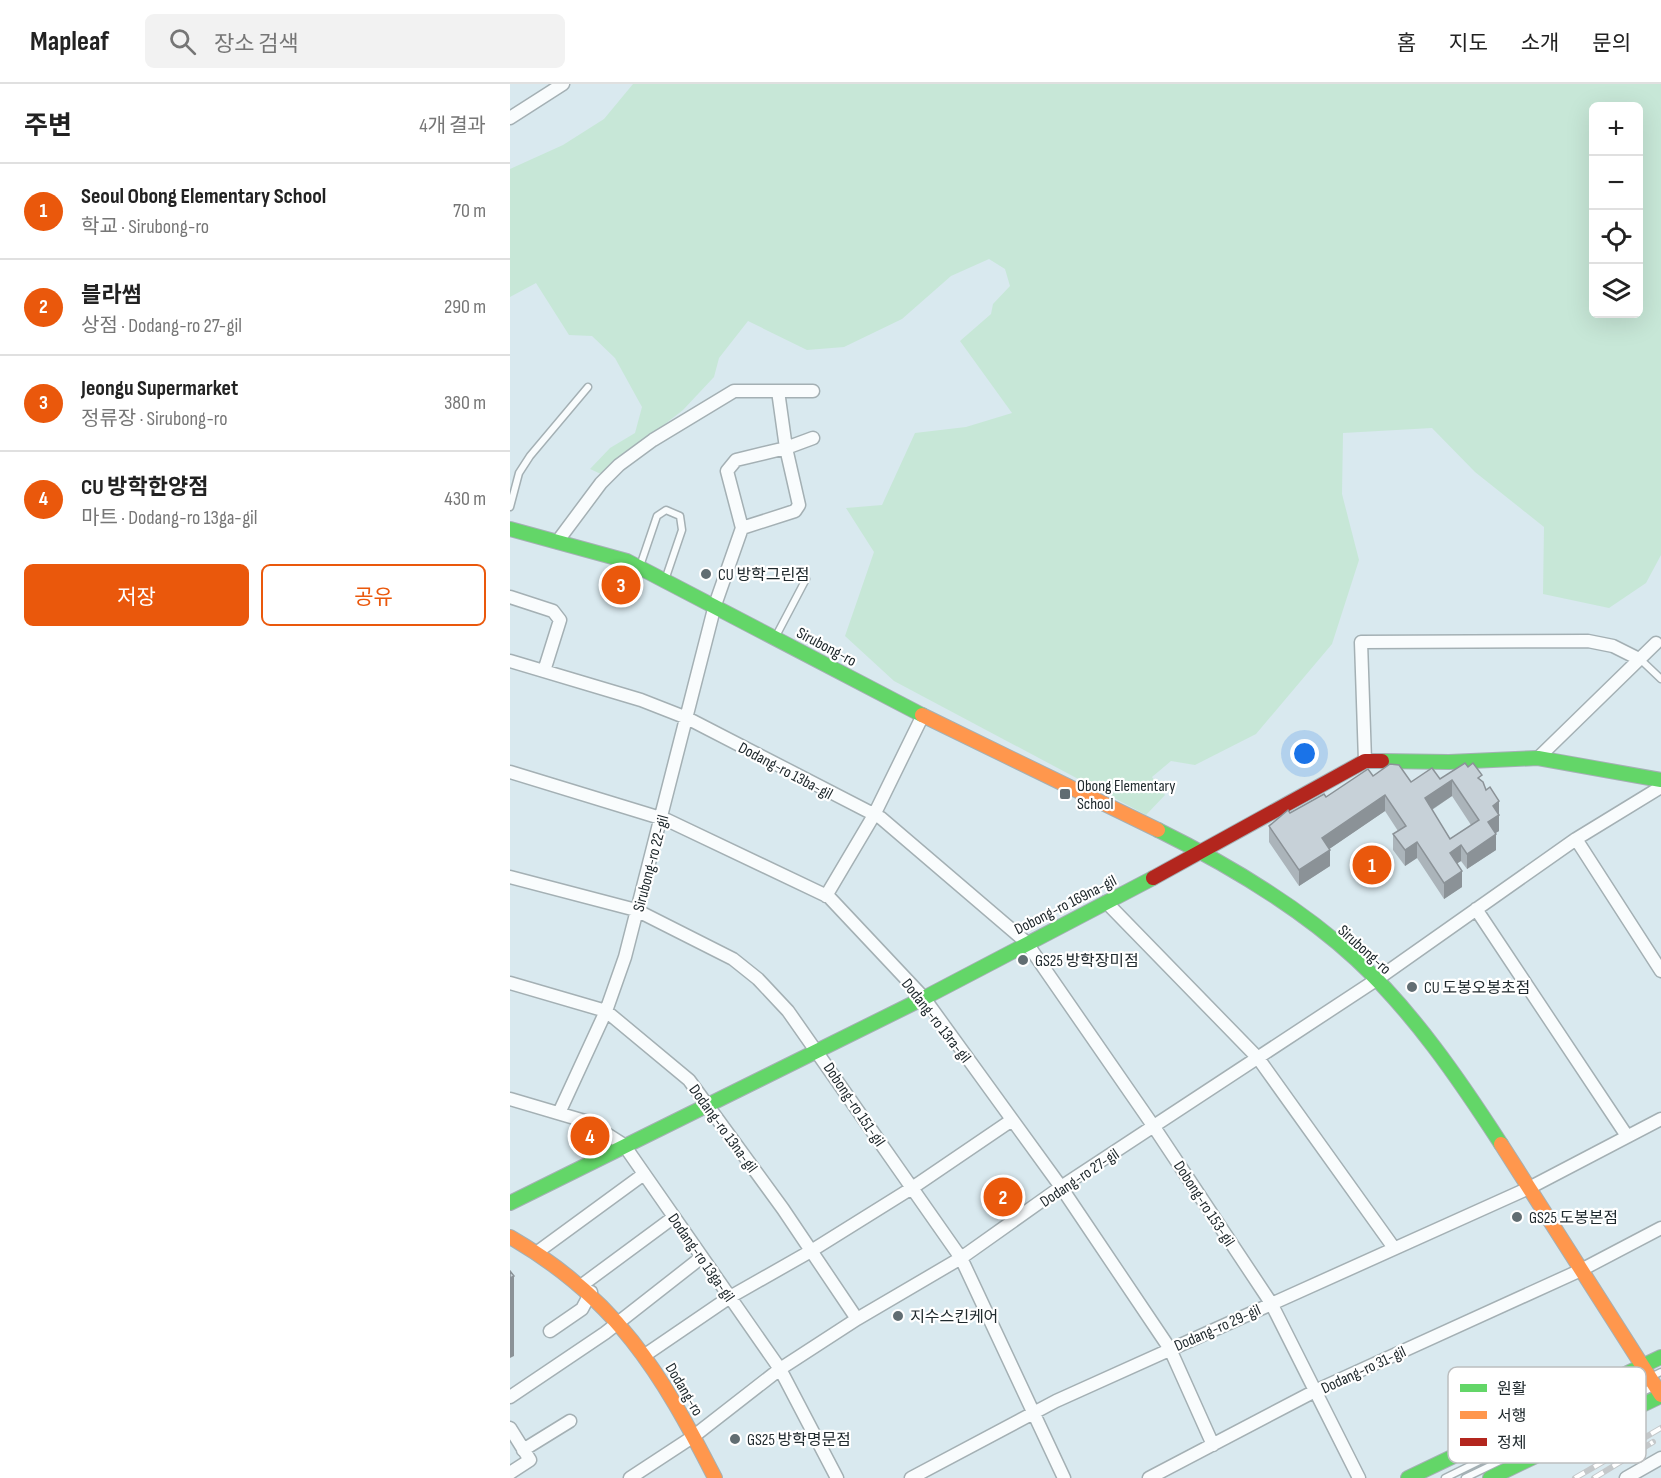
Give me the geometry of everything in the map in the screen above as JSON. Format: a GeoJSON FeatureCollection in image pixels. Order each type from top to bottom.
{"type":"FeatureCollection","features":[{"type":"Feature","properties":{"kind":"street"},"geometry":{"type":"LineString","coordinates":[[510,118],[563,84]]}},
{"type":"Feature","properties":{"kind":"street"},"geometry":{"type":"LineString","coordinates":[[557,542],[601,483],[619,465],[653,440],[734,391],[813,391]]}},
{"type":"Feature","properties":{"kind":"street"},"geometry":{"type":"LineString","coordinates":[[742,528],[795,511],[799,505],[786,448],[778,391]]}},
{"type":"Feature","properties":{"kind":"street"},"geometry":{"type":"LineString","coordinates":[[715,605],[742,528],[727,471],[729,466],[736,460],[786,448],[813,438]]}},
{"type":"Feature","properties":{"kind":"street","name":"Sirubong-ro"},"geometry":{"type":"LineString","coordinates":[[510,529],[627,561],[922,715],[1202,852],[1295,910],[1355,958],[1397,1001],[1469,1094],[1646,1367]]}},
{"type":"Feature","properties":{"kind":"street"},"geometry":{"type":"LineString","coordinates":[[510,597],[545,607],[558,615],[560,620],[544,671]]}},
{"type":"Feature","properties":{"kind":"street","name":"Sirubong-ro 22-gil"},"geometry":{"type":"LineString","coordinates":[[558,1113],[606,1011],[625,957],[715,605]]}},
{"type":"Feature","properties":{"kind":"street"},"geometry":{"type":"LineString","coordinates":[[1365,761],[1361,642],[1588,641],[1613,646],[1639,659]]}},
{"type":"Feature","properties":{"kind":"street"},"geometry":{"type":"LineString","coordinates":[[1538,758],[1656,643]]}},
{"type":"Feature","properties":{"kind":"street","name":"Dodang-ro 13ba-gil"},"geometry":{"type":"LineString","coordinates":[[510,661],[641,700],[687,718],[874,815],[1026,942]]}},
{"type":"Feature","properties":{"kind":"street"},"geometry":{"type":"LineString","coordinates":[[826,896],[874,815],[922,715]]}},
{"type":"Feature","properties":{"kind":"street","name":"Dobong-ro 169na-gil"},"geometry":{"type":"LineString","coordinates":[[510,1203],[707,1103],[924,998],[1026,942],[1202,852],[1365,761],[1449,762],[1538,758],[1661,780]]}},
{"type":"Feature","properties":{"kind":"street","name":"Dodang-ro 13ra-gil"},"geometry":{"type":"LineString","coordinates":[[510,772],[662,819],[826,896],[924,998],[1061,1187],[1170,1349],[1213,1445]]}},
{"type":"Feature","properties":{"kind":"street","name":"Dodang-ro 27-gil"},"geometry":{"type":"LineString","coordinates":[[630,1478],[694,1436],[780,1369],[856,1319],[962,1258],[1061,1187],[1376,980],[1576,839],[1661,787]]}},
{"type":"Feature","properties":{"kind":"street"},"geometry":{"type":"LineString","coordinates":[[1576,839],[1661,971]]}},
{"type":"Feature","properties":{"kind":"street","name":"Dobong-ro 151-gil"},"geometry":{"type":"LineString","coordinates":[[510,877],[636,910],[733,959],[758,979],[788,1011],[818,1050],[962,1258],[1064,1478]]}},
{"type":"Feature","properties":{"kind":"street"},"geometry":{"type":"LineString","coordinates":[[1106,902],[1258,1058],[1394,1248]]}},
{"type":"Feature","properties":{"kind":"street"},"geometry":{"type":"LineString","coordinates":[[1476,909],[1627,1136]]}},
{"type":"Feature","properties":{"kind":"street","name":"Dobong-ro 153-gil"},"geometry":{"type":"LineString","coordinates":[[1026,942],[1154,1127],[1271,1303],[1359,1478]]}},
{"type":"Feature","properties":{"kind":"street","name":"Dodang-ro 13na-gil"},"geometry":{"type":"LineString","coordinates":[[510,983],[606,1011],[689,1080],[811,1251],[856,1319]]}},
{"type":"Feature","properties":{"kind":"street","name":"Dodang-ro 13ga-gil"},"geometry":{"type":"LineString","coordinates":[[510,1099],[588,1122],[624,1145],[780,1369],[837,1478]]}},
{"type":"Feature","properties":{"kind":"street","name":"Dodang-ro 29-gil"},"geometry":{"type":"LineString","coordinates":[[911,1478],[1034,1412],[1529,1188],[1661,1119]]}},
{"type":"Feature","properties":{"kind":"street"},"geometry":{"type":"LineString","coordinates":[[645,1355],[730,1297],[811,1251],[912,1188],[1012,1120]]}},
{"type":"Feature","properties":{"kind":"street"},"geometry":{"type":"LineString","coordinates":[[536,1253],[644,1174]]}},
{"type":"Feature","properties":{"kind":"street"},"geometry":{"type":"LineString","coordinates":[[550,1331],[582,1309],[586,1288],[674,1217]]}},
{"type":"Feature","properties":{"kind":"street","name":"Dodang-ro 31-gil"},"geometry":{"type":"LineString","coordinates":[[1149,1478],[1314,1391],[1581,1270],[1661,1228]]}},
{"type":"Feature","properties":{"kind":"street","name":"Dodang-ro"},"geometry":{"type":"LineString","coordinates":[[510,1237],[586,1288],[619,1321],[645,1355],[694,1436],[715,1478]]}},
{"type":"Feature","properties":{"kind":"street"},"geometry":{"type":"LineString","coordinates":[[510,1396],[605,1334],[702,1257]]}},
{"type":"Feature","properties":{"kind":"street"},"geometry":{"type":"LineString","coordinates":[[1656,1382],[1661,1357]]}},
{"type":"Feature","properties":{"kind":"street","name":"Sirubong-ro"},"geometry":{"type":"LineString","coordinates":[[1646,1367],[1656,1382]]}},
{"type":"Feature","properties":{"kind":"street"},"geometry":{"type":"LineString","coordinates":[[523,1450],[570,1421]]}},
{"type":"Feature","properties":{"kind":"street"},"geometry":{"type":"LineString","coordinates":[[510,1428],[530,1461],[510,1473]]}},
{"type":"Feature","properties":{"kind":"street"},"geometry":{"type":"LineString","coordinates":[[1626,1478],[1661,1458]]}},
{"type":"Feature","properties":{"kind":"street"},"geometry":{"type":"LineString","coordinates":[[1408,1478],[1448,1463]]}},
{"type":"Feature","properties":{"kind":"street"},"geometry":{"type":"LineString","coordinates":[[1490,1478],[1516,1463]]}},
{"type":"Feature","properties":{"kind":"lane"},"geometry":{"type":"LineString","coordinates":[[510,507],[519,474],[530,456],[588,387]]}},
{"type":"Feature","properties":{"kind":"lane"},"geometry":{"type":"LineString","coordinates":[[639,567],[657,516],[666,510],[680,516],[682,530],[665,580]]}},
{"type":"Feature","properties":{"kind":"lane"},"geometry":{"type":"LineString","coordinates":[[775,637],[806,579]]}},
{"type":"Feature","properties":{"kind":"lane"},"geometry":{"type":"LineString","coordinates":[[1639,659],[1661,680]]}},
{"type":"Feature","properties":{"kind":"lane"},"geometry":{"type":"LineString","coordinates":[[1445,1478],[1478,1463]]}},
{"type":"Feature","properties":{"kind":"lane"},"geometry":{"type":"LineString","coordinates":[[1465,1478],[1495,1463]]}},
{"type":"Feature","properties":{"kind":"green space"},"geometry":{"type":"Polygon","coordinates":[[[633,84],[1661,84],[1661,555],[1646,583],[1609,608],[1543,594],[1544,527],[1475,472],[1432,428],[1343,433],[1342,494],[1359,560],[1332,644],[1256,734],[1195,765],[1171,761],[1152,777],[1165,795],[1146,815],[894,681],[845,636],[874,552],[846,508],[882,505],[915,433],[966,427],[1012,413],[960,341],[991,314],[993,304],[1010,286],[1005,269],[989,259],[951,276],[902,319],[844,347],[807,350],[748,321],[719,358],[714,377],[683,410],[601,474],[590,469],[610,448],[635,433],[642,407],[615,358],[592,336],[569,335],[536,283],[510,297],[510,169],[563,145],[604,119],[633,84]]]}},
{"type":"Feature","properties":{"kind":"building"},"geometry":{"type":"Polygon","coordinates":[[[1465,763],[1468,767],[1473,763],[1482,775],[1478,778],[1483,782],[1486,790],[1490,787],[1499,801],[1493,806],[1499,815],[1488,822],[1496,834],[1467,854],[1461,845],[1450,853],[1462,871],[1444,883],[1417,842],[1405,850],[1393,834],[1406,826],[1385,795],[1322,838],[1330,850],[1299,870],[1269,826],[1288,810],[1290,813],[1324,794],[1326,797],[1368,769],[1373,776],[1390,764],[1399,765],[1411,782],[1432,768],[1440,779],[1465,763]],[[1452,780],[1425,798],[1450,839],[1479,820],[1452,780]]]}},
{"type":"Feature","properties":{"kind":"railway"},"geometry":{"type":"LineString","coordinates":[[1646,1437],[1661,1428]]}},
{"type":"Feature","properties":{"kind":"railway"},"geometry":{"type":"LineString","coordinates":[[1646,1446],[1653,1442]]}},
{"type":"Feature","properties":{"kind":"railway"},"geometry":{"type":"LineString","coordinates":[[1575,1478],[1601,1463]]}},
{"type":"Feature","properties":{"kind":"railway"},"geometry":{"type":"LineString","coordinates":[[1594,1478],[1619,1463]]}},
{"type":"Feature","properties":{"kind":"traffic: fast"},"geometry":{"type":"LineString","coordinates":[[510,529],[627,561],[922,715]]}},
{"type":"Feature","properties":{"kind":"traffic: fast"},"geometry":{"type":"LineString","coordinates":[[1382,761],[1449,762],[1538,758],[1661,780]]}},
{"type":"Feature","properties":{"kind":"traffic: fast"},"geometry":{"type":"LineString","coordinates":[[1158,830],[1261,887],[1310,921],[1356,959],[1416,1024],[1452,1071],[1501,1144]]}},
{"type":"Feature","properties":{"kind":"traffic: fast"},"geometry":{"type":"LineString","coordinates":[[510,1203],[924,998],[1153,878]]}},
{"type":"Feature","properties":{"kind":"traffic: fast"},"geometry":{"type":"LineString","coordinates":[[1640,1367],[1661,1357]]}},
{"type":"Feature","properties":{"kind":"traffic: fast"},"geometry":{"type":"LineString","coordinates":[[1646,1403],[1661,1396]]}},
{"type":"Feature","properties":{"kind":"traffic: fast"},"geometry":{"type":"LineString","coordinates":[[1408,1478],[1448,1459]]}},
{"type":"Feature","properties":{"kind":"traffic: fast"},"geometry":{"type":"LineString","coordinates":[[1490,1478],[1521,1463]]}},
{"type":"Feature","properties":{"kind":"traffic: slow"},"geometry":{"type":"LineString","coordinates":[[922,715],[1158,830]]}},
{"type":"Feature","properties":{"kind":"traffic: slow"},"geometry":{"type":"LineString","coordinates":[[1501,1144],[1643,1367]]}},
{"type":"Feature","properties":{"kind":"traffic: slow"},"geometry":{"type":"LineString","coordinates":[[510,1237],[579,1285],[632,1341],[675,1404],[715,1478]]}},
{"type":"Feature","properties":{"kind":"traffic: slow"},"geometry":{"type":"LineString","coordinates":[[1646,1371],[1661,1395]]}},
{"type":"Feature","properties":{"kind":"traffic: jam"},"geometry":{"type":"LineString","coordinates":[[1153,878],[1365,761],[1382,761]]}},
{"type":"Feature","properties":{"kind":"place","name":"CU 방학그린점"},"geometry":{"type":"Point","coordinates":[706,574]}},
{"type":"Feature","properties":{"kind":"place","name":"Jeongu Supermarket"},"geometry":{"type":"Point","coordinates":[621,585]}},
{"type":"Feature","properties":{"kind":"place","name":"Obong Elementary School"},"geometry":{"type":"Point","coordinates":[1065,794]}},
{"type":"Feature","properties":{"kind":"place","name":"Seoul Obong Elementary School"},"geometry":{"type":"Point","coordinates":[1372,865]}},
{"type":"Feature","properties":{"kind":"place","name":"GS25 방학장미점"},"geometry":{"type":"Point","coordinates":[1023,960]}},
{"type":"Feature","properties":{"kind":"place","name":"CU 도봉오봉초점"},"geometry":{"type":"Point","coordinates":[1412,987]}},
{"type":"Feature","properties":{"kind":"place","name":"CU 방학한양점"},"geometry":{"type":"Point","coordinates":[590,1136]}},
{"type":"Feature","properties":{"kind":"place","name":"블라썸"},"geometry":{"type":"Point","coordinates":[1003,1197]}},
{"type":"Feature","properties":{"kind":"place","name":"GS25 도봉본점"},"geometry":{"type":"Point","coordinates":[1517,1217]}},
{"type":"Feature","properties":{"kind":"place","name":"지수스킨케어"},"geometry":{"type":"Point","coordinates":[898,1316]}},
{"type":"Feature","properties":{"kind":"place","name":"GS25 방학명문점"},"geometry":{"type":"Point","coordinates":[735,1439]}}]}
